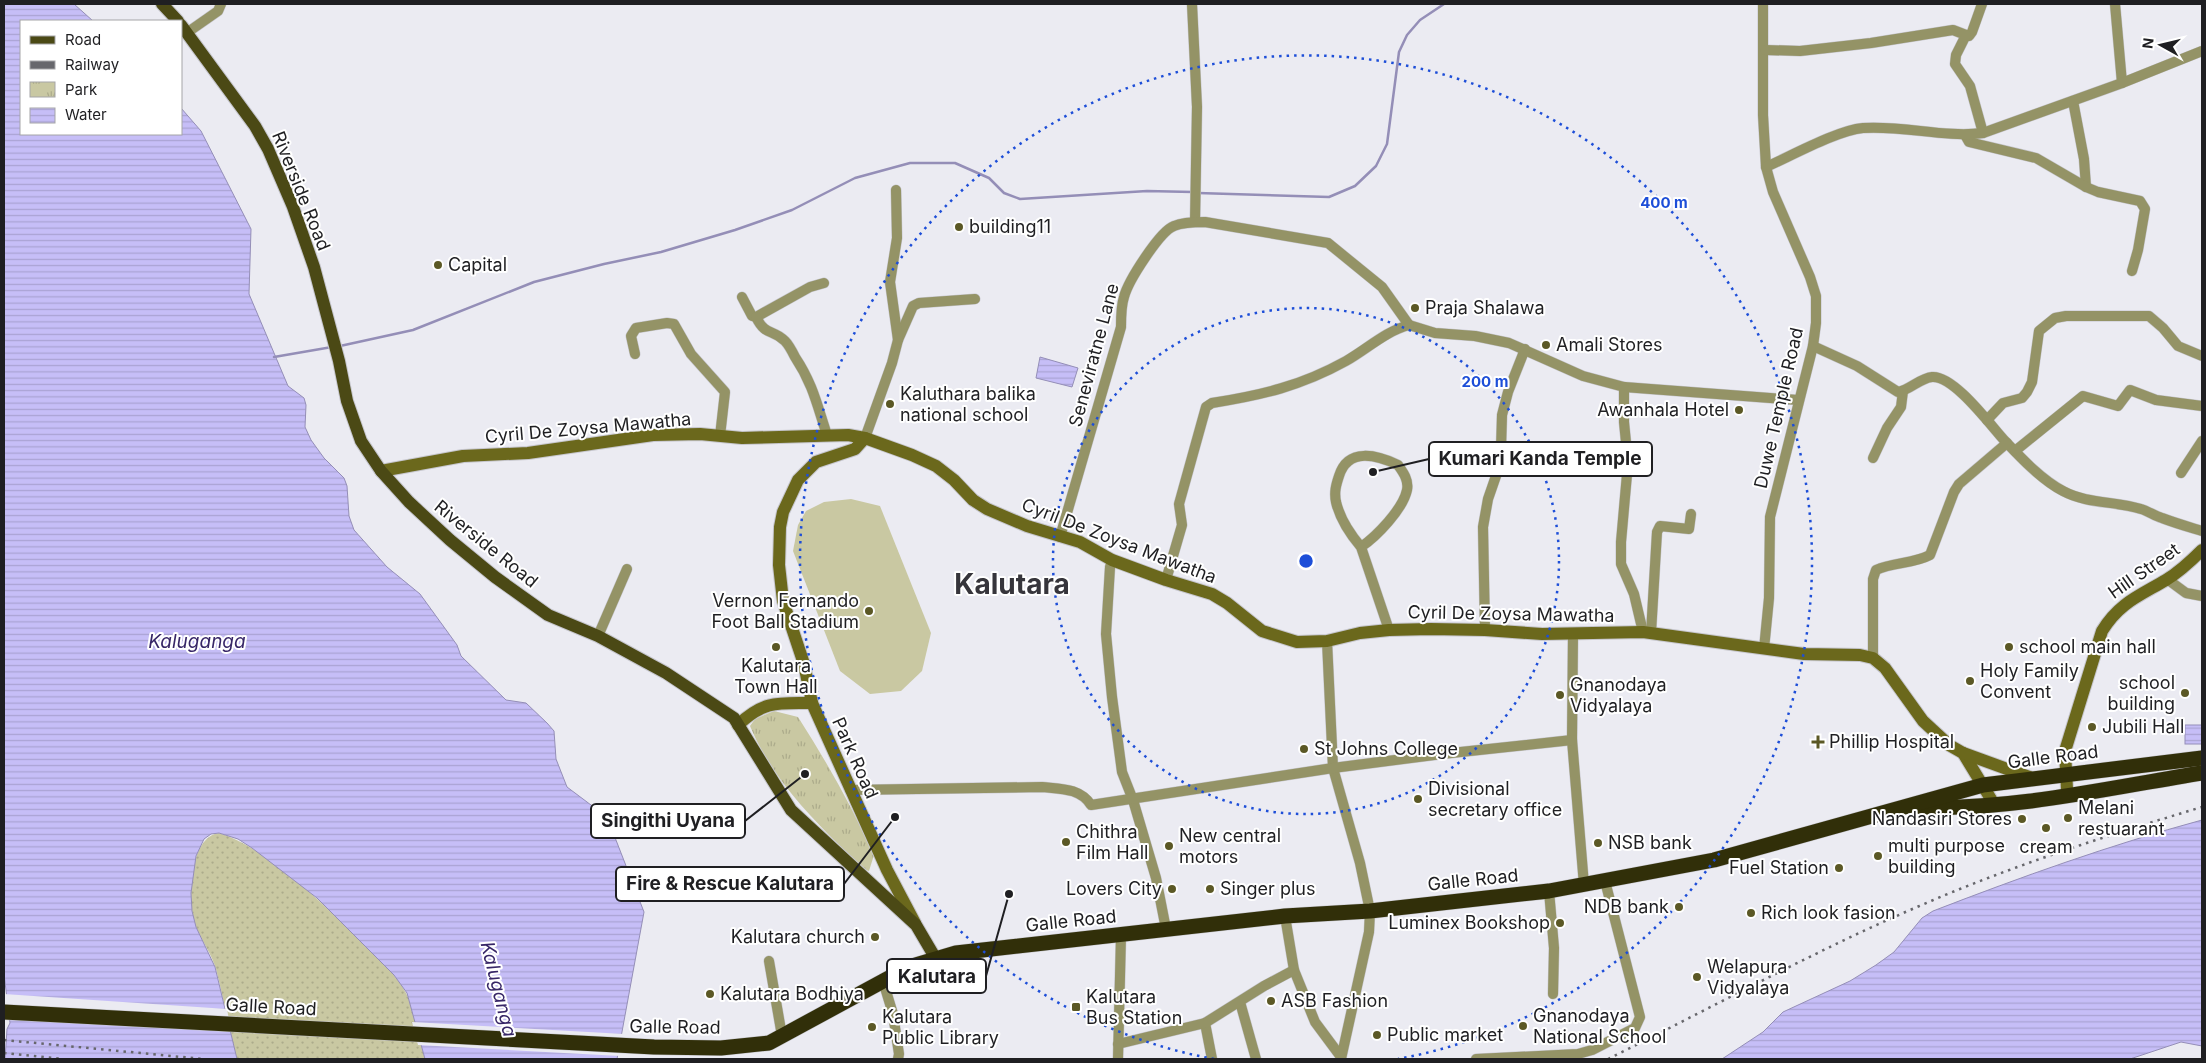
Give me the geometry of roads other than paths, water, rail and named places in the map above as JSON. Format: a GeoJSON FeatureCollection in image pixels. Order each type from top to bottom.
{"type":"FeatureCollection","features":[{"type":"Feature","properties":{"kind":"highway","name":"Galle Road"},"geometry":{"type":"LineString","coordinates":[[4,1012],[654,1047],[745,1046],[769,1043],[908,967],[956,954],[1166,928],[1285,916],[1370,911],[1548,891],[1714,860],[1912,806],[1983,784],[2202,758]]}},
{"type":"Feature","properties":{"kind":"highway","name":"Galle Road"},"geometry":{"type":"LineString","coordinates":[[1912,806],[1944,808],[1994,804],[2066,795],[2202,773]]}},
{"type":"Feature","properties":{"kind":"main road"},"geometry":{"type":"LineString","coordinates":[[162,4],[177,20]]}},
{"type":"Feature","properties":{"kind":"main road","name":"Riverside Road"},"geometry":{"type":"LineString","coordinates":[[185,28],[255,126],[268,149],[293,207],[314,267],[339,361],[347,401],[358,433],[381,471],[429,521],[495,577],[548,615],[598,636],[666,673],[734,718],[791,810],[916,925],[936,958]]}},
{"type":"Feature","properties":{"kind":"street"},"geometry":{"type":"LineString","coordinates":[[185,28],[218,11],[221,4]]}},
{"type":"Feature","properties":{"kind":"street"},"geometry":{"type":"LineString","coordinates":[[1192,4],[1196,68],[1195,222]]}},
{"type":"Feature","properties":{"kind":"street","name":"Duwe Temple Road"},"geometry":{"type":"LineString","coordinates":[[1764,4],[1763,114],[1766,167],[1773,192],[1810,277],[1816,296],[1816,323],[1813,346],[1770,517],[1769,598],[1764,649]]}},
{"type":"Feature","properties":{"kind":"street"},"geometry":{"type":"LineString","coordinates":[[1765,50],[1800,51],[1953,30],[1969,36],[1982,4]]}},
{"type":"Feature","properties":{"kind":"street"},"geometry":{"type":"LineString","coordinates":[[2115,4],[2122,83]]}},
{"type":"Feature","properties":{"kind":"street"},"geometry":{"type":"LineString","coordinates":[[1966,35],[1956,55],[1955,64],[1970,86],[1983,133]]}},
{"type":"Feature","properties":{"kind":"street"},"geometry":{"type":"LineString","coordinates":[[1766,167],[1831,138],[1862,128],[1948,132],[1965,135],[1983,133],[2122,83],[2202,51]]}},
{"type":"Feature","properties":{"kind":"street"},"geometry":{"type":"LineString","coordinates":[[2073,101],[2084,158],[2086,187]]}},
{"type":"Feature","properties":{"kind":"street"},"geometry":{"type":"LineString","coordinates":[[1965,135],[1969,142],[2036,158],[2098,192],[2140,201],[2145,209],[2138,250],[2132,271]]}},
{"type":"Feature","properties":{"kind":"street"},"geometry":{"type":"LineString","coordinates":[[896,190],[896,238],[890,282],[898,340]]}},
{"type":"Feature","properties":{"kind":"street","name":"Seneviratne Lane"},"geometry":{"type":"LineString","coordinates":[[1060,537],[1121,327],[1123,298],[1130,281],[1162,235],[1173,226],[1195,222],[1328,243],[1382,287],[1409,325]]}},
{"type":"Feature","properties":{"kind":"street"},"geometry":{"type":"LineString","coordinates":[[756,317],[810,287],[824,283]]}},
{"type":"Feature","properties":{"kind":"street"},"geometry":{"type":"LineString","coordinates":[[742,297],[752,316],[756,317],[762,328],[776,334],[785,341],[802,367],[815,393],[827,435]]}},
{"type":"Feature","properties":{"kind":"street"},"geometry":{"type":"LineString","coordinates":[[812,703],[804,664],[784,601],[779,564],[780,527],[783,512],[798,480],[816,462],[855,450],[865,438],[892,363],[898,340],[912,306],[919,303],[975,299]]}},
{"type":"Feature","properties":{"kind":"street"},"geometry":{"type":"LineString","coordinates":[[1987,420],[2004,403],[2022,398],[2027,392],[2032,382],[2038,331],[2055,318],[2099,315],[2149,316],[2178,346],[2202,356]]}},
{"type":"Feature","properties":{"kind":"street"},"geometry":{"type":"LineString","coordinates":[[635,354],[632,336],[636,328],[668,323],[674,324],[691,354],[726,392],[720,436]]}},
{"type":"Feature","properties":{"kind":"street"},"geometry":{"type":"LineString","coordinates":[[1166,580],[1182,525],[1179,504],[1206,407],[1212,403],[1258,396],[1308,380],[1379,341],[1394,329],[1409,325],[1435,333],[1475,336],[1509,343],[1583,376],[1624,387],[1798,400]]}},
{"type":"Feature","properties":{"kind":"street"},"geometry":{"type":"LineString","coordinates":[[1813,346],[1857,366],[1898,392],[1927,378],[1943,379],[1962,393],[2007,443],[2051,485],[2065,493],[2094,501],[2141,509],[2160,518],[2202,531]]}},
{"type":"Feature","properties":{"kind":"street"},"geometry":{"type":"LineString","coordinates":[[1485,630],[1483,527],[1488,499],[1497,474],[1501,449],[1502,416],[1508,392],[1525,350]]}},
{"type":"Feature","properties":{"kind":"street"},"geometry":{"type":"LineString","coordinates":[[1624,387],[1624,422],[1628,463],[1620,542],[1621,564],[1647,632]]}},
{"type":"Feature","properties":{"kind":"street"},"geometry":{"type":"LineString","coordinates":[[2015,451],[2083,396],[2118,406],[2130,390],[2156,400],[2202,406]]}},
{"type":"Feature","properties":{"kind":"street"},"geometry":{"type":"LineString","coordinates":[[1873,458],[1901,407],[1903,391]]}},
{"type":"Feature","properties":{"kind":"street","name":"Cyril De Zoysa Mawatha"},"geometry":{"type":"LineString","coordinates":[[381,471],[463,456],[528,453],[653,435],[700,434],[742,438],[848,434],[912,455],[936,466],[954,480],[973,500],[987,509],[1060,537],[1080,542],[1112,560],[1166,580],[1212,594],[1227,603],[1262,631],[1297,642],[1327,641],[1360,633],[1431,628],[1542,634],[1647,632],[1804,654],[1860,655],[1873,658]]}},
{"type":"Feature","properties":{"kind":"street"},"geometry":{"type":"LineString","coordinates":[[2181,473],[2202,441]]}},
{"type":"Feature","properties":{"kind":"street"},"geometry":{"type":"LineString","coordinates":[[2007,443],[1959,484],[1954,492],[1930,555],[1922,559],[1876,570],[1873,579],[1873,658],[1885,668],[1923,721],[1949,744],[1963,753],[2032,778]]}},
{"type":"Feature","properties":{"kind":"street"},"geometry":{"type":"LineString","coordinates":[[1361,546],[1374,538],[1396,511],[1407,489],[1407,479],[1398,464],[1371,456],[1358,456],[1346,461],[1335,490],[1336,504],[1344,523],[1361,546],[1389,630]]}},
{"type":"Feature","properties":{"kind":"street"},"geometry":{"type":"LineString","coordinates":[[1647,632],[1657,532],[1660,526],[1690,529],[1691,514]]}},
{"type":"Feature","properties":{"kind":"street","name":"Hill Street"},"geometry":{"type":"LineString","coordinates":[[2066,795],[2065,751],[2102,631],[2111,616],[2123,605],[2184,568],[2202,550]]}},
{"type":"Feature","properties":{"kind":"street"},"geometry":{"type":"LineString","coordinates":[[1112,560],[1106,634],[1122,772],[1133,800],[1156,878],[1166,928]]}},
{"type":"Feature","properties":{"kind":"street"},"geometry":{"type":"LineString","coordinates":[[598,636],[627,569]]}},
{"type":"Feature","properties":{"kind":"street"},"geometry":{"type":"LineString","coordinates":[[2167,579],[2186,593],[2202,596]]}},
{"type":"Feature","properties":{"kind":"street"},"geometry":{"type":"LineString","coordinates":[[1573,634],[1572,740],[1584,885]]}},
{"type":"Feature","properties":{"kind":"street"},"geometry":{"type":"LineString","coordinates":[[1327,641],[1333,768],[1360,863],[1370,911],[1369,932],[1341,1058]]}},
{"type":"Feature","properties":{"kind":"street","name":"Park Road"},"geometry":{"type":"LineString","coordinates":[[738,724],[762,706],[780,703],[812,703],[850,790],[916,925]]}},
{"type":"Feature","properties":{"kind":"street"},"geometry":{"type":"LineString","coordinates":[[850,790],[1042,787],[1073,790],[1085,796],[1092,805],[1333,768],[1572,740]]}},
{"type":"Feature","properties":{"kind":"street"},"geometry":{"type":"LineString","coordinates":[[1963,753],[1994,804]]}},
{"type":"Feature","properties":{"kind":"street"},"geometry":{"type":"LineString","coordinates":[[1476,1059],[1578,1054],[1611,1042],[1635,1028],[1640,1017],[1605,881]]}},
{"type":"Feature","properties":{"kind":"street"},"geometry":{"type":"LineString","coordinates":[[1548,891],[1554,948],[1554,994]]}},
{"type":"Feature","properties":{"kind":"street"},"geometry":{"type":"LineString","coordinates":[[1285,916],[1294,970],[1315,1022],[1341,1058]]}},
{"type":"Feature","properties":{"kind":"street"},"geometry":{"type":"LineString","coordinates":[[1118,1059],[1121,935]]}},
{"type":"Feature","properties":{"kind":"street"},"geometry":{"type":"LineString","coordinates":[[769,961],[782,1036]]}},
{"type":"Feature","properties":{"kind":"street"},"geometry":{"type":"LineString","coordinates":[[1118,1044],[1205,1023],[1264,986],[1294,970]]}},
{"type":"Feature","properties":{"kind":"street"},"geometry":{"type":"LineString","coordinates":[[883,981],[892,1014],[899,1054],[898,1059]]}},
{"type":"Feature","properties":{"kind":"street"},"geometry":{"type":"LineString","coordinates":[[1240,1002],[1256,1059]]}},
{"type":"Feature","properties":{"kind":"street"},"geometry":{"type":"LineString","coordinates":[[1205,1023],[1212,1059]]}},
{"type":"Feature","properties":{"kind":"water","name":"Kaluganga"},"geometry":{"type":"Polygon","coordinates":[[[4,4],[74,4],[92,20],[20,20],[20,135],[182,135],[182,109],[201,131],[251,229],[249,294],[288,386],[304,398],[306,405],[305,427],[311,440],[324,458],[344,478],[347,486],[349,516],[354,530],[387,567],[420,594],[457,645],[461,656],[506,700],[526,703],[554,731],[556,759],[567,787],[607,817],[644,912],[617,1059],[425,1059],[407,993],[394,975],[317,898],[252,848],[238,839],[219,833],[211,834],[204,839],[196,856],[191,893],[192,911],[196,927],[215,967],[237,1059],[5,1059],[7,1029],[10,1023],[4,974],[4,4]]]}},
{"type":"Feature","properties":{"kind":"water"},"geometry":{"type":"Polygon","coordinates":[[[1040,357],[1078,368],[1072,387],[1036,378],[1040,357]]]}},
{"type":"Feature","properties":{"kind":"water"},"geometry":{"type":"Polygon","coordinates":[[[2185,725],[2202,725],[2202,744],[2185,744],[2185,725]]]}},
{"type":"Feature","properties":{"kind":"water"},"geometry":{"type":"Polygon","coordinates":[[[2202,820],[2202,1046],[2181,1042],[2130,1059],[1722,1059],[1763,1032],[1783,1012],[1850,981],[1876,965],[1894,952],[1922,918],[1933,911],[2066,862],[2202,820]]]}},
{"type":"Feature","properties":{"kind":"waterway"},"geometry":{"type":"LineString","coordinates":[[1198,193],[1329,197],[1355,186],[1376,166],[1387,144],[1399,52],[1407,35],[1420,20],[1444,4]]}},
{"type":"Feature","properties":{"kind":"waterway"},"geometry":{"type":"LineString","coordinates":[[340,346],[413,330],[534,282],[661,252],[735,230],[792,210],[855,178],[910,163],[955,163],[989,178],[1004,193],[1020,199],[1147,191],[1193,192]]}},
{"type":"Feature","properties":{"kind":"waterway"},"geometry":{"type":"LineString","coordinates":[[274,357],[332,347]]}},
{"type":"Feature","properties":{"kind":"railway"},"geometry":{"type":"LineString","coordinates":[[1608,1059],[1804,960],[1924,904],[1992,876],[2062,851],[2202,807]]}},
{"type":"Feature","properties":{"kind":"railway"},"geometry":{"type":"LineString","coordinates":[[4,1040],[203,1059]]}},
{"type":"Feature","properties":{"kind":"railway"},"geometry":{"type":"LineString","coordinates":[[4,1053],[63,1059]]}},
{"type":"Feature","properties":{"kind":"place","name":"building11"},"geometry":{"type":"Point","coordinates":[959,227]}},
{"type":"Feature","properties":{"kind":"place","name":"Capital"},"geometry":{"type":"Point","coordinates":[438,265]}},
{"type":"Feature","properties":{"kind":"place","name":"Praja Shalawa"},"geometry":{"type":"Point","coordinates":[1415,308]}},
{"type":"Feature","properties":{"kind":"place","name":"Amali Stores"},"geometry":{"type":"Point","coordinates":[1546,345]}},
{"type":"Feature","properties":{"kind":"place","name":"Kaluthara balika national school"},"geometry":{"type":"Point","coordinates":[890,404]}},
{"type":"Feature","properties":{"kind":"place","name":"Awanhala Hotel"},"geometry":{"type":"Point","coordinates":[1739,410]}},
{"type":"Feature","properties":{"kind":"place","name":"Kumari Kanda Temple"},"geometry":{"type":"Point","coordinates":[1373,472]}},
{"type":"Feature","properties":{"kind":"place","name":"Vernon Fernando Foot Ball Stadium"},"geometry":{"type":"Point","coordinates":[869,611]}},
{"type":"Feature","properties":{"kind":"place","name":"Kalutara Town Hall"},"geometry":{"type":"Point","coordinates":[776,647]}},
{"type":"Feature","properties":{"kind":"place","name":"school main hall"},"geometry":{"type":"Point","coordinates":[2009,647]}},
{"type":"Feature","properties":{"kind":"place","name":"Holy Family Convent"},"geometry":{"type":"Point","coordinates":[1970,681]}},
{"type":"Feature","properties":{"kind":"place","name":"school building"},"geometry":{"type":"Point","coordinates":[2185,693]}},
{"type":"Feature","properties":{"kind":"place","name":"Gnanodaya Vidyalaya"},"geometry":{"type":"Point","coordinates":[1560,695]}},
{"type":"Feature","properties":{"kind":"place","name":"Jubili Hall"},"geometry":{"type":"Point","coordinates":[2092,727]}},
{"type":"Feature","properties":{"kind":"place","name":"Phillip Hospital"},"geometry":{"type":"Point","coordinates":[1818,742]}},
{"type":"Feature","properties":{"kind":"place","name":"St Johns College"},"geometry":{"type":"Point","coordinates":[1304,749]}},
{"type":"Feature","properties":{"kind":"place","name":"Singithi Uyana"},"geometry":{"type":"Point","coordinates":[805,774]}},
{"type":"Feature","properties":{"kind":"place","name":"Divisional secretary office"},"geometry":{"type":"Point","coordinates":[1418,799]}},
{"type":"Feature","properties":{"kind":"place","name":"Fire & Rescue Kalutara"},"geometry":{"type":"Point","coordinates":[895,817]}},
{"type":"Feature","properties":{"kind":"place","name":"Melani restuarant"},"geometry":{"type":"Point","coordinates":[2068,818]}},
{"type":"Feature","properties":{"kind":"place","name":"Nandasiri Stores"},"geometry":{"type":"Point","coordinates":[2022,819]}},
{"type":"Feature","properties":{"kind":"place","name":"cream"},"geometry":{"type":"Point","coordinates":[2046,828]}},
{"type":"Feature","properties":{"kind":"place","name":"Chithra Film Hall"},"geometry":{"type":"Point","coordinates":[1066,842]}},
{"type":"Feature","properties":{"kind":"place","name":"NSB bank"},"geometry":{"type":"Point","coordinates":[1598,843]}},
{"type":"Feature","properties":{"kind":"place","name":"New central motors"},"geometry":{"type":"Point","coordinates":[1169,846]}},
{"type":"Feature","properties":{"kind":"place","name":"multi purpose building"},"geometry":{"type":"Point","coordinates":[1878,856]}},
{"type":"Feature","properties":{"kind":"place","name":"Fuel Station"},"geometry":{"type":"Point","coordinates":[1839,868]}},
{"type":"Feature","properties":{"kind":"place","name":"Lovers City"},"geometry":{"type":"Point","coordinates":[1172,889]}},
{"type":"Feature","properties":{"kind":"place","name":"Singer plus"},"geometry":{"type":"Point","coordinates":[1210,889]}},
{"type":"Feature","properties":{"kind":"place","name":"Kalutara"},"geometry":{"type":"Point","coordinates":[1009,894]}},
{"type":"Feature","properties":{"kind":"place","name":"NDB bank"},"geometry":{"type":"Point","coordinates":[1679,907]}},
{"type":"Feature","properties":{"kind":"place","name":"Rich look fasion"},"geometry":{"type":"Point","coordinates":[1751,913]}},
{"type":"Feature","properties":{"kind":"place","name":"Luminex Bookshop"},"geometry":{"type":"Point","coordinates":[1560,923]}},
{"type":"Feature","properties":{"kind":"place","name":"Kalutara church"},"geometry":{"type":"Point","coordinates":[875,937]}},
{"type":"Feature","properties":{"kind":"place","name":"Welapura Vidyalaya"},"geometry":{"type":"Point","coordinates":[1697,977]}},
{"type":"Feature","properties":{"kind":"place","name":"Kalutara Bodhiya"},"geometry":{"type":"Point","coordinates":[710,994]}},
{"type":"Feature","properties":{"kind":"place","name":"ASB Fashion"},"geometry":{"type":"Point","coordinates":[1271,1001]}},
{"type":"Feature","properties":{"kind":"place","name":"Kalutara Bus Station"},"geometry":{"type":"Point","coordinates":[1076,1007]}},
{"type":"Feature","properties":{"kind":"place","name":"Gnanodaya National School"},"geometry":{"type":"Point","coordinates":[1523,1026]}},
{"type":"Feature","properties":{"kind":"place","name":"Kalutara Public Library"},"geometry":{"type":"Point","coordinates":[872,1027]}},
{"type":"Feature","properties":{"kind":"place","name":"Public market"},"geometry":{"type":"Point","coordinates":[1377,1035]}},
{"type":"Feature","properties":{"kind":"district","name":"Kalutara"},"geometry":{"type":"Point","coordinates":[1012,584]}}]}
